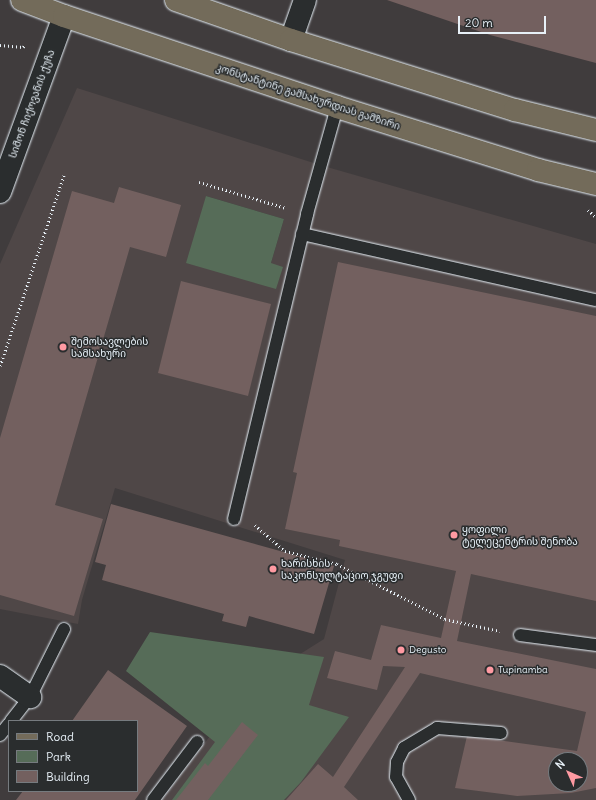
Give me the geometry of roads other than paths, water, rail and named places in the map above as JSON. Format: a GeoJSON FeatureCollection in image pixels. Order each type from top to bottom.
{"type":"FeatureCollection","features":[{"type":"Feature","properties":{"kind":"main road","name":"კონსტანტინე გამსახურდიას გამზირი"},"geometry":{"type":"LineString","coordinates":[[22,0],[64,16],[337,107],[538,170],[596,184]]}},
{"type":"Feature","properties":{"kind":"main road"},"geometry":{"type":"LineString","coordinates":[[176,0],[291,40],[515,110],[596,130]]}},
{"type":"Feature","properties":{"kind":"street"},"geometry":{"type":"LineString","coordinates":[[291,40],[305,0]]}},
{"type":"Feature","properties":{"kind":"street","name":"სიმონ ჩიქოვანის ქუჩა"},"geometry":{"type":"LineString","coordinates":[[0,192],[64,16]]}},
{"type":"Feature","properties":{"kind":"street"},"geometry":{"type":"LineString","coordinates":[[0,676],[30,697]]}},
{"type":"Feature","properties":{"kind":"lane"},"geometry":{"type":"LineString","coordinates":[[234,518],[307,214],[337,107]]}},
{"type":"Feature","properties":{"kind":"lane"},"geometry":{"type":"LineString","coordinates":[[302,234],[596,300]]}},
{"type":"Feature","properties":{"kind":"lane"},"geometry":{"type":"LineString","coordinates":[[13,720],[30,697],[64,629]]}},
{"type":"Feature","properties":{"kind":"lane"},"geometry":{"type":"LineString","coordinates":[[520,635],[596,645]]}},
{"type":"Feature","properties":{"kind":"lane"},"geometry":{"type":"LineString","coordinates":[[0,735],[8,725]]}},
{"type":"Feature","properties":{"kind":"lane"},"geometry":{"type":"LineString","coordinates":[[409,800],[396,777],[397,762],[404,748],[437,728],[501,733]]}},
{"type":"Feature","properties":{"kind":"lane"},"geometry":{"type":"LineString","coordinates":[[153,800],[197,742]]}},
{"type":"Feature","properties":{"kind":"place","name":"შემოსავლების სამსახური"},"geometry":{"type":"Point","coordinates":[63,347]}},
{"type":"Feature","properties":{"kind":"place","name":"ყოფილი ტელეცენტრის შენობა"},"geometry":{"type":"Point","coordinates":[454,535]}},
{"type":"Feature","properties":{"kind":"place","name":"ხარისხის საკონსულტაციო ჯგუფი"},"geometry":{"type":"Point","coordinates":[273,569]}},
{"type":"Feature","properties":{"kind":"place","name":"Degusto"},"geometry":{"type":"Point","coordinates":[401,650]}},
{"type":"Feature","properties":{"kind":"place","name":"Tupinamba"},"geometry":{"type":"Point","coordinates":[490,670]}}]}
